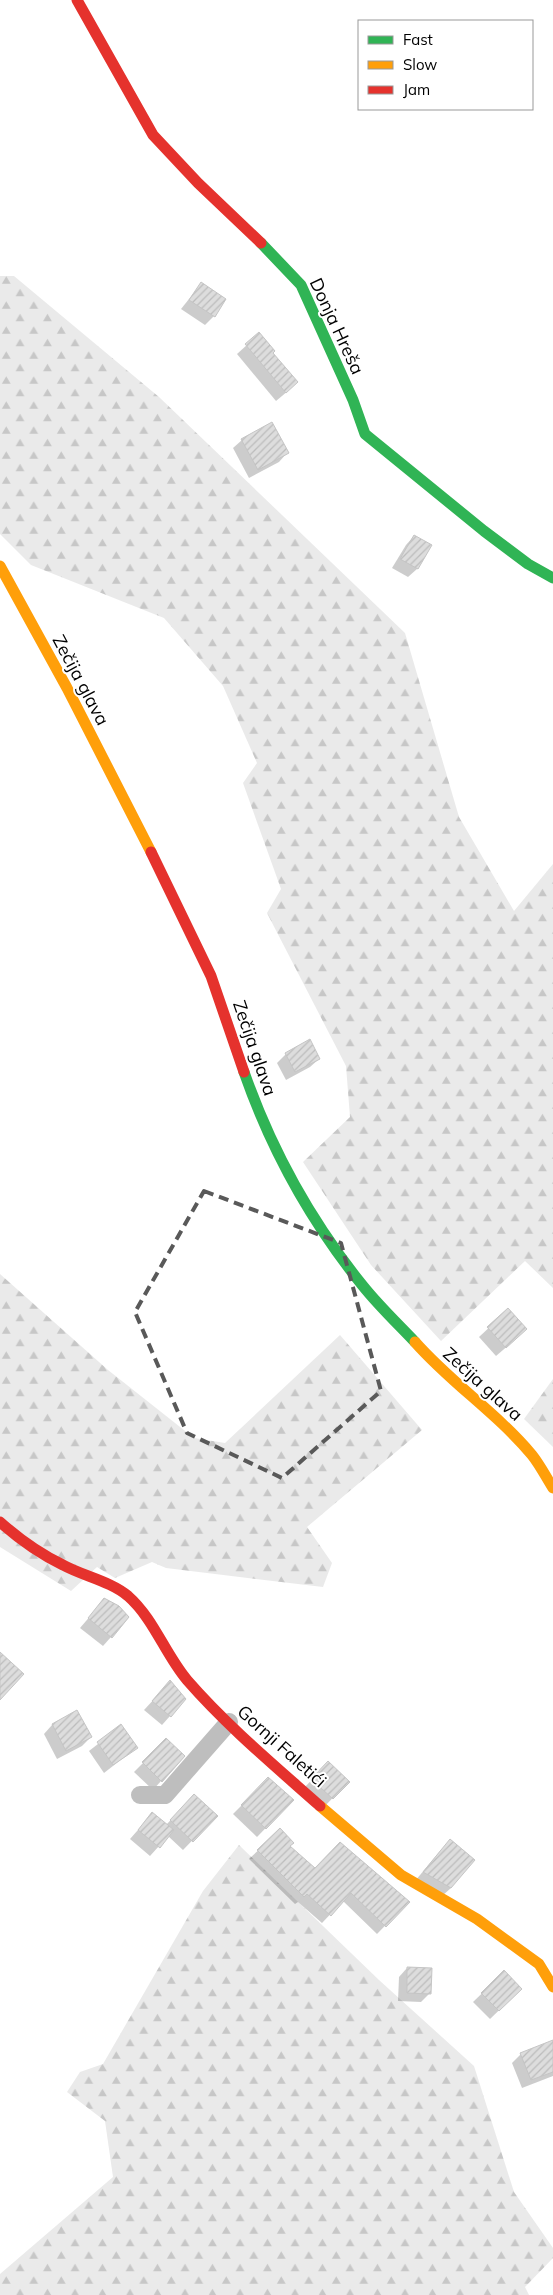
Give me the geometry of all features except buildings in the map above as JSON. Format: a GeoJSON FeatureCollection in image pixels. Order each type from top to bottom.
{"type":"FeatureCollection","features":[{"type":"Feature","properties":{"kind":"street","name":"Donja Hreša"},"geometry":{"type":"LineString","coordinates":[[77,0],[153,135],[198,183],[263,245],[301,285],[353,400],[365,434],[484,531],[528,564],[553,578]]}},
{"type":"Feature","properties":{"kind":"street","name":"Zečija glava"},"geometry":{"type":"LineString","coordinates":[[0,566],[67,688],[165,880],[211,976],[256,1105],[303,1201],[363,1286],[427,1356],[492,1413],[533,1456],[553,1488]]}},
{"type":"Feature","properties":{"kind":"street","name":"Gornji Faletići"},"geometry":{"type":"LineString","coordinates":[[0,1522],[17,1537],[62,1565],[127,1595],[158,1635],[167,1654],[182,1673],[229,1722],[378,1857],[401,1875],[477,1919],[539,1964],[553,1987]]}},
{"type":"Feature","properties":{"kind":"street"},"geometry":{"type":"LineString","coordinates":[[140,1795],[166,1795],[229,1722]]}},
{"type":"Feature","properties":{"kind":"highlighted area"},"geometry":{"type":"Polygon","coordinates":[[[204,1191],[341,1243],[381,1391],[282,1478],[187,1433],[135,1312],[204,1191]]]}},
{"type":"Feature","properties":{"kind":"green space"},"geometry":{"type":"Polygon","coordinates":[[[0,276],[14,276],[159,397],[405,633],[459,817],[514,911],[553,864],[553,1288],[525,1261],[441,1341],[371,1265],[303,1162],[350,1117],[346,1066],[267,913],[281,889],[243,783],[257,763],[223,686],[164,618],[31,565],[0,534],[0,276]]]}},
{"type":"Feature","properties":{"kind":"green space"},"geometry":{"type":"Polygon","coordinates":[[[0,1274],[108,1370],[194,1438],[225,1443],[340,1335],[422,1430],[307,1527],[332,1563],[323,1587],[166,1568],[152,1562],[115,1578],[97,1567],[71,1591],[0,1547],[0,1274]]]}},
{"type":"Feature","properties":{"kind":"green space"},"geometry":{"type":"Polygon","coordinates":[[[553,1379],[553,1447],[524,1419],[553,1379]]]}},
{"type":"Feature","properties":{"kind":"green space"},"geometry":{"type":"Polygon","coordinates":[[[239,1845],[379,1980],[474,2066],[514,2192],[553,2248],[553,2258],[525,2287],[529,2295],[0,2295],[0,2274],[113,2177],[105,2121],[67,2092],[80,2072],[103,2064],[203,1891],[239,1845]]]}},
{"type":"Feature","properties":{"kind":"traffic: fast"},"geometry":{"type":"LineString","coordinates":[[261,243],[301,285],[353,400],[365,434],[484,531],[528,564],[553,578]]}},
{"type":"Feature","properties":{"kind":"traffic: fast"},"geometry":{"type":"LineString","coordinates":[[244,1072],[280,1157],[310,1211],[344,1262],[363,1286],[415,1342]]}},
{"type":"Feature","properties":{"kind":"traffic: slow"},"geometry":{"type":"LineString","coordinates":[[0,566],[67,688],[151,852]]}},
{"type":"Feature","properties":{"kind":"traffic: slow"},"geometry":{"type":"LineString","coordinates":[[415,1342],[504,1425],[535,1459],[553,1488]]}},
{"type":"Feature","properties":{"kind":"traffic: slow"},"geometry":{"type":"LineString","coordinates":[[320,1806],[401,1875],[477,1919],[539,1964],[553,1987]]}},
{"type":"Feature","properties":{"kind":"traffic: jam"},"geometry":{"type":"LineString","coordinates":[[77,0],[153,135],[198,183],[261,243]]}},
{"type":"Feature","properties":{"kind":"traffic: jam"},"geometry":{"type":"LineString","coordinates":[[151,852],[211,976],[244,1072]]}},
{"type":"Feature","properties":{"kind":"traffic: jam"},"geometry":{"type":"LineString","coordinates":[[0,1522],[46,1556],[71,1569],[105,1582],[128,1596],[145,1615],[179,1670],[202,1697],[320,1806]]}}]}
